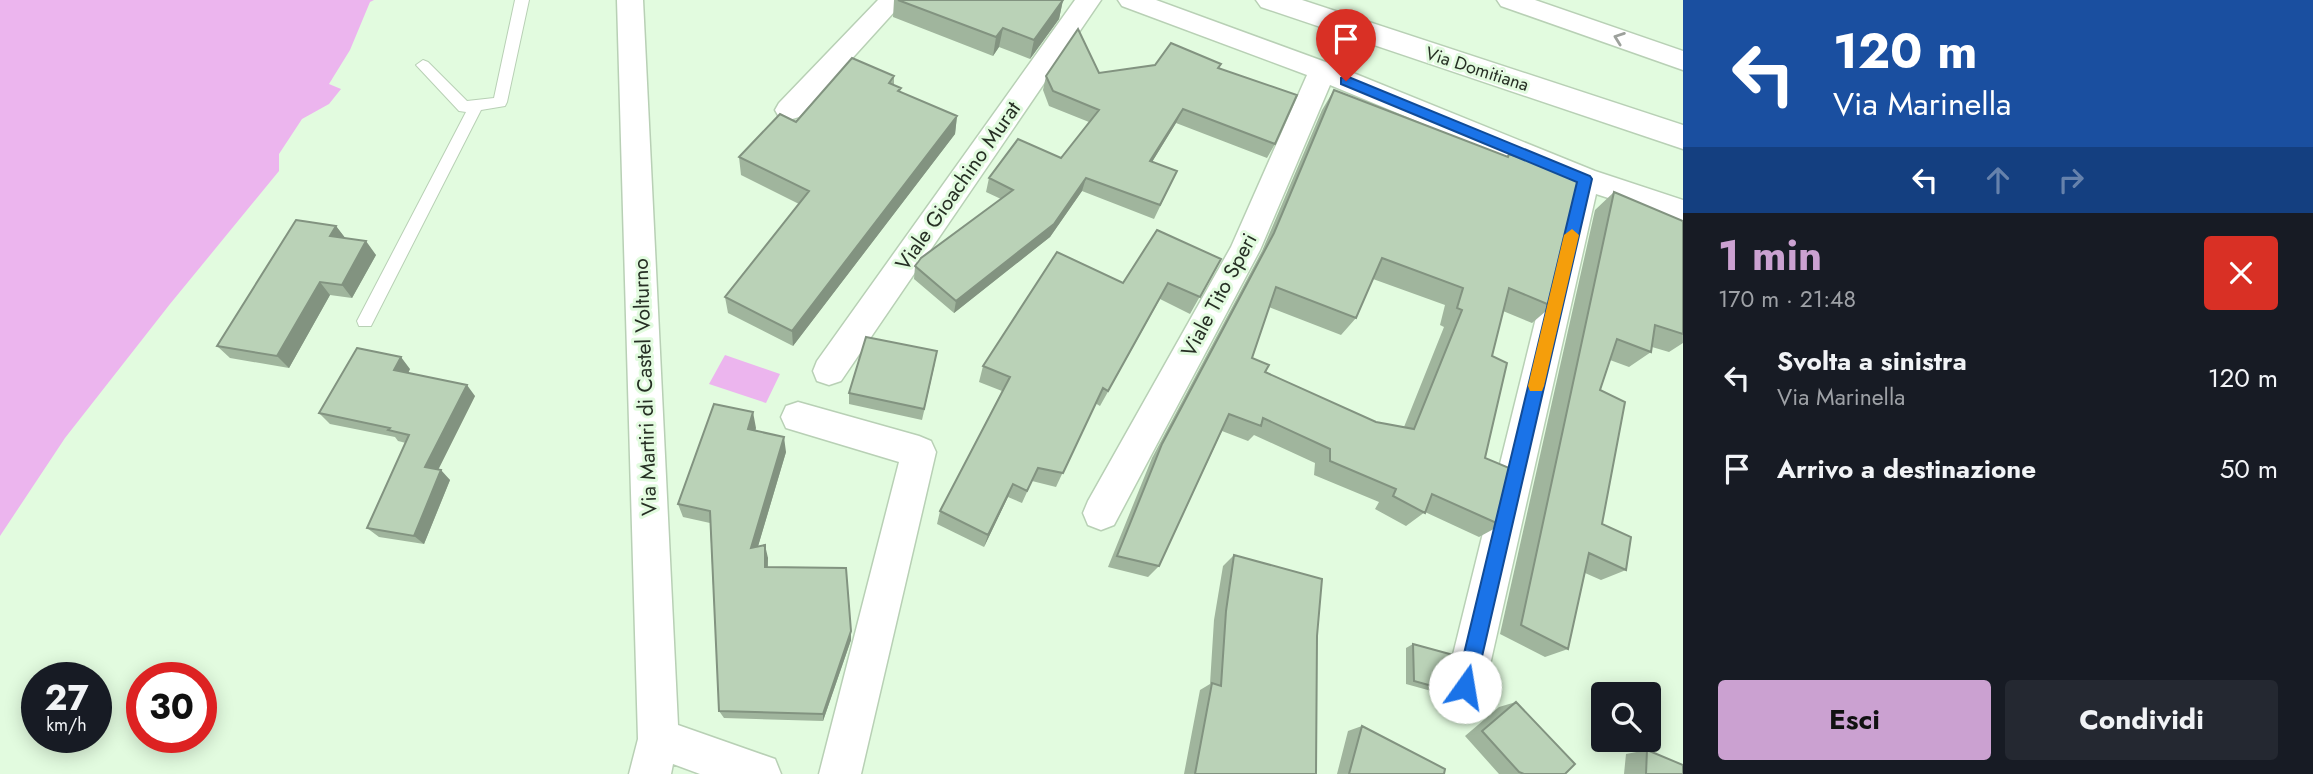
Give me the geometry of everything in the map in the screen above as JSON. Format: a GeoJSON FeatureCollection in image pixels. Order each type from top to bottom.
{"type":"FeatureCollection","features":[{"type":"Feature","properties":{"kind":"street","name":"Via Martiri di Castel Volturno"},"geometry":{"type":"LineString","coordinates":[[630,0],[654,757]]}},
{"type":"Feature","properties":{"kind":"street"},"geometry":{"type":"LineString","coordinates":[[789,110],[892,0]]}},
{"type":"Feature","properties":{"kind":"street","name":"Viale Gioachino Murat"},"geometry":{"type":"LineString","coordinates":[[829,371],[1088,0]]}},
{"type":"Feature","properties":{"kind":"street"},"geometry":{"type":"LineString","coordinates":[[1131,0],[1322,71],[1585,179],[1683,211]]}},
{"type":"Feature","properties":{"kind":"street","name":"Via Domitiana"},"geometry":{"type":"LineString","coordinates":[[1271,0],[1683,137]]}},
{"type":"Feature","properties":{"kind":"street"},"geometry":{"type":"LineString","coordinates":[[1510,0],[1683,61]]}},
{"type":"Feature","properties":{"kind":"street","name":"Viale Tito Speri"},"geometry":{"type":"LineString","coordinates":[[1101,513],[1245,250],[1322,71]]}},
{"type":"Feature","properties":{"kind":"street"},"geometry":{"type":"LineString","coordinates":[[1465,687],[1585,179]]}},
{"type":"Feature","properties":{"kind":"street"},"geometry":{"type":"LineString","coordinates":[[798,417],[919,452],[840,774]]}},
{"type":"Feature","properties":{"kind":"street"},"geometry":{"type":"LineString","coordinates":[[654,757],[760,774]]}},
{"type":"Feature","properties":{"kind":"lane"},"geometry":{"type":"LineString","coordinates":[[423,65],[464,107],[500,102],[522,0]]}},
{"type":"Feature","properties":{"kind":"lane"},"geometry":{"type":"LineString","coordinates":[[365,321],[476,106]]}},
{"type":"Feature","properties":{"kind":"shaded area"},"geometry":{"type":"Polygon","coordinates":[[[0,0],[374,0],[370,2],[350,50],[329,84],[341,89],[329,104],[302,119],[279,154],[279,171],[65,438],[0,536],[0,0]]]}},
{"type":"Feature","properties":{"kind":"shaded area"},"geometry":{"type":"Polygon","coordinates":[[[725,355],[780,374],[766,403],[709,384],[725,355]]]}},
{"type":"Feature","properties":{"kind":"building"},"geometry":{"type":"Polygon","coordinates":[[[898,0],[1063,0],[1034,40],[1003,28],[996,37],[898,0]]]}},
{"type":"Feature","properties":{"kind":"building"},"geometry":{"type":"Polygon","coordinates":[[[1078,29],[1099,73],[1155,65],[1171,43],[1221,64],[1218,68],[1297,95],[1275,144],[1183,109],[1150,161],[1177,171],[1160,205],[1086,178],[1054,224],[956,301],[915,266],[921,258],[1013,190],[989,178],[1018,139],[1061,158],[1099,110],[1053,91],[1046,76],[1078,29]]]}},
{"type":"Feature","properties":{"kind":"building"},"geometry":{"type":"Polygon","coordinates":[[[852,58],[894,76],[889,83],[901,88],[898,91],[957,116],[792,331],[725,297],[809,191],[739,157],[780,114],[796,122],[852,58]]]}},
{"type":"Feature","properties":{"kind":"building"},"geometry":{"type":"Polygon","coordinates":[[[1334,90],[1508,157],[1509,154],[1583,178],[1552,306],[1509,288],[1492,356],[1507,363],[1485,458],[1514,470],[1501,525],[1432,494],[1425,513],[1393,496],[1396,489],[1330,461],[1330,449],[1263,418],[1261,426],[1229,414],[1159,566],[1117,556],[1162,444],[1274,233],[1334,90]],[[1382,258],[1356,318],[1276,287],[1252,358],[1269,365],[1265,372],[1376,422],[1414,429],[1462,310],[1457,308],[1463,288],[1382,258]]]}},
{"type":"Feature","properties":{"kind":"building"},"geometry":{"type":"Polygon","coordinates":[[[1614,192],[1683,221],[1683,334],[1655,325],[1651,352],[1617,339],[1600,390],[1625,402],[1602,524],[1631,537],[1626,570],[1589,553],[1568,649],[1521,625],[1614,192]]]}},
{"type":"Feature","properties":{"kind":"building"},"geometry":{"type":"Polygon","coordinates":[[[296,220],[336,226],[330,236],[366,241],[342,285],[320,282],[277,356],[217,346],[296,220]]]}},
{"type":"Feature","properties":{"kind":"building"},"geometry":{"type":"Polygon","coordinates":[[[1157,230],[1221,259],[1200,297],[1168,283],[1108,391],[1103,388],[1063,473],[1038,468],[1027,491],[1013,484],[988,535],[940,511],[1010,377],[983,366],[1057,252],[1123,283],[1157,230]]]}},
{"type":"Feature","properties":{"kind":"building"},"geometry":{"type":"Polygon","coordinates":[[[866,337],[937,351],[924,409],[849,393],[866,337]]]}},
{"type":"Feature","properties":{"kind":"building"},"geometry":{"type":"Polygon","coordinates":[[[357,348],[401,357],[394,370],[467,385],[425,467],[441,470],[414,536],[367,528],[409,435],[388,430],[390,428],[319,413],[357,348]]]}},
{"type":"Feature","properties":{"kind":"building"},"geometry":{"type":"Polygon","coordinates":[[[714,404],[753,412],[748,429],[784,437],[751,548],[765,545],[765,567],[846,568],[851,631],[823,714],[719,711],[710,511],[678,504],[714,404]]]}},
{"type":"Feature","properties":{"kind":"building"},"geometry":{"type":"Polygon","coordinates":[[[1234,555],[1322,579],[1317,636],[1316,774],[1195,774],[1212,683],[1221,686],[1226,611],[1234,555]]]}},
{"type":"Feature","properties":{"kind":"building"},"geometry":{"type":"Polygon","coordinates":[[[1413,644],[1457,656],[1451,683],[1454,692],[1414,681],[1413,644]]]}},
{"type":"Feature","properties":{"kind":"building"},"geometry":{"type":"Polygon","coordinates":[[[1516,702],[1575,764],[1565,774],[1519,772],[1482,731],[1516,702]]]}},
{"type":"Feature","properties":{"kind":"building"},"geometry":{"type":"Polygon","coordinates":[[[1362,726],[1445,769],[1444,774],[1349,774],[1362,726]]]}},
{"type":"Feature","properties":{"kind":"building"},"geometry":{"type":"Polygon","coordinates":[[[1647,752],[1683,765],[1683,774],[1646,774],[1647,752]]]}},
{"type":"Feature","properties":{"kind":"slow traffic"},"geometry":{"type":"LineString","coordinates":[[1536,386],[1572,235]]}},
{"type":"Feature","properties":{"kind":"route"},"geometry":{"type":"LineString","coordinates":[[1346,81],[1585,179],[1465,687]]}}]}
